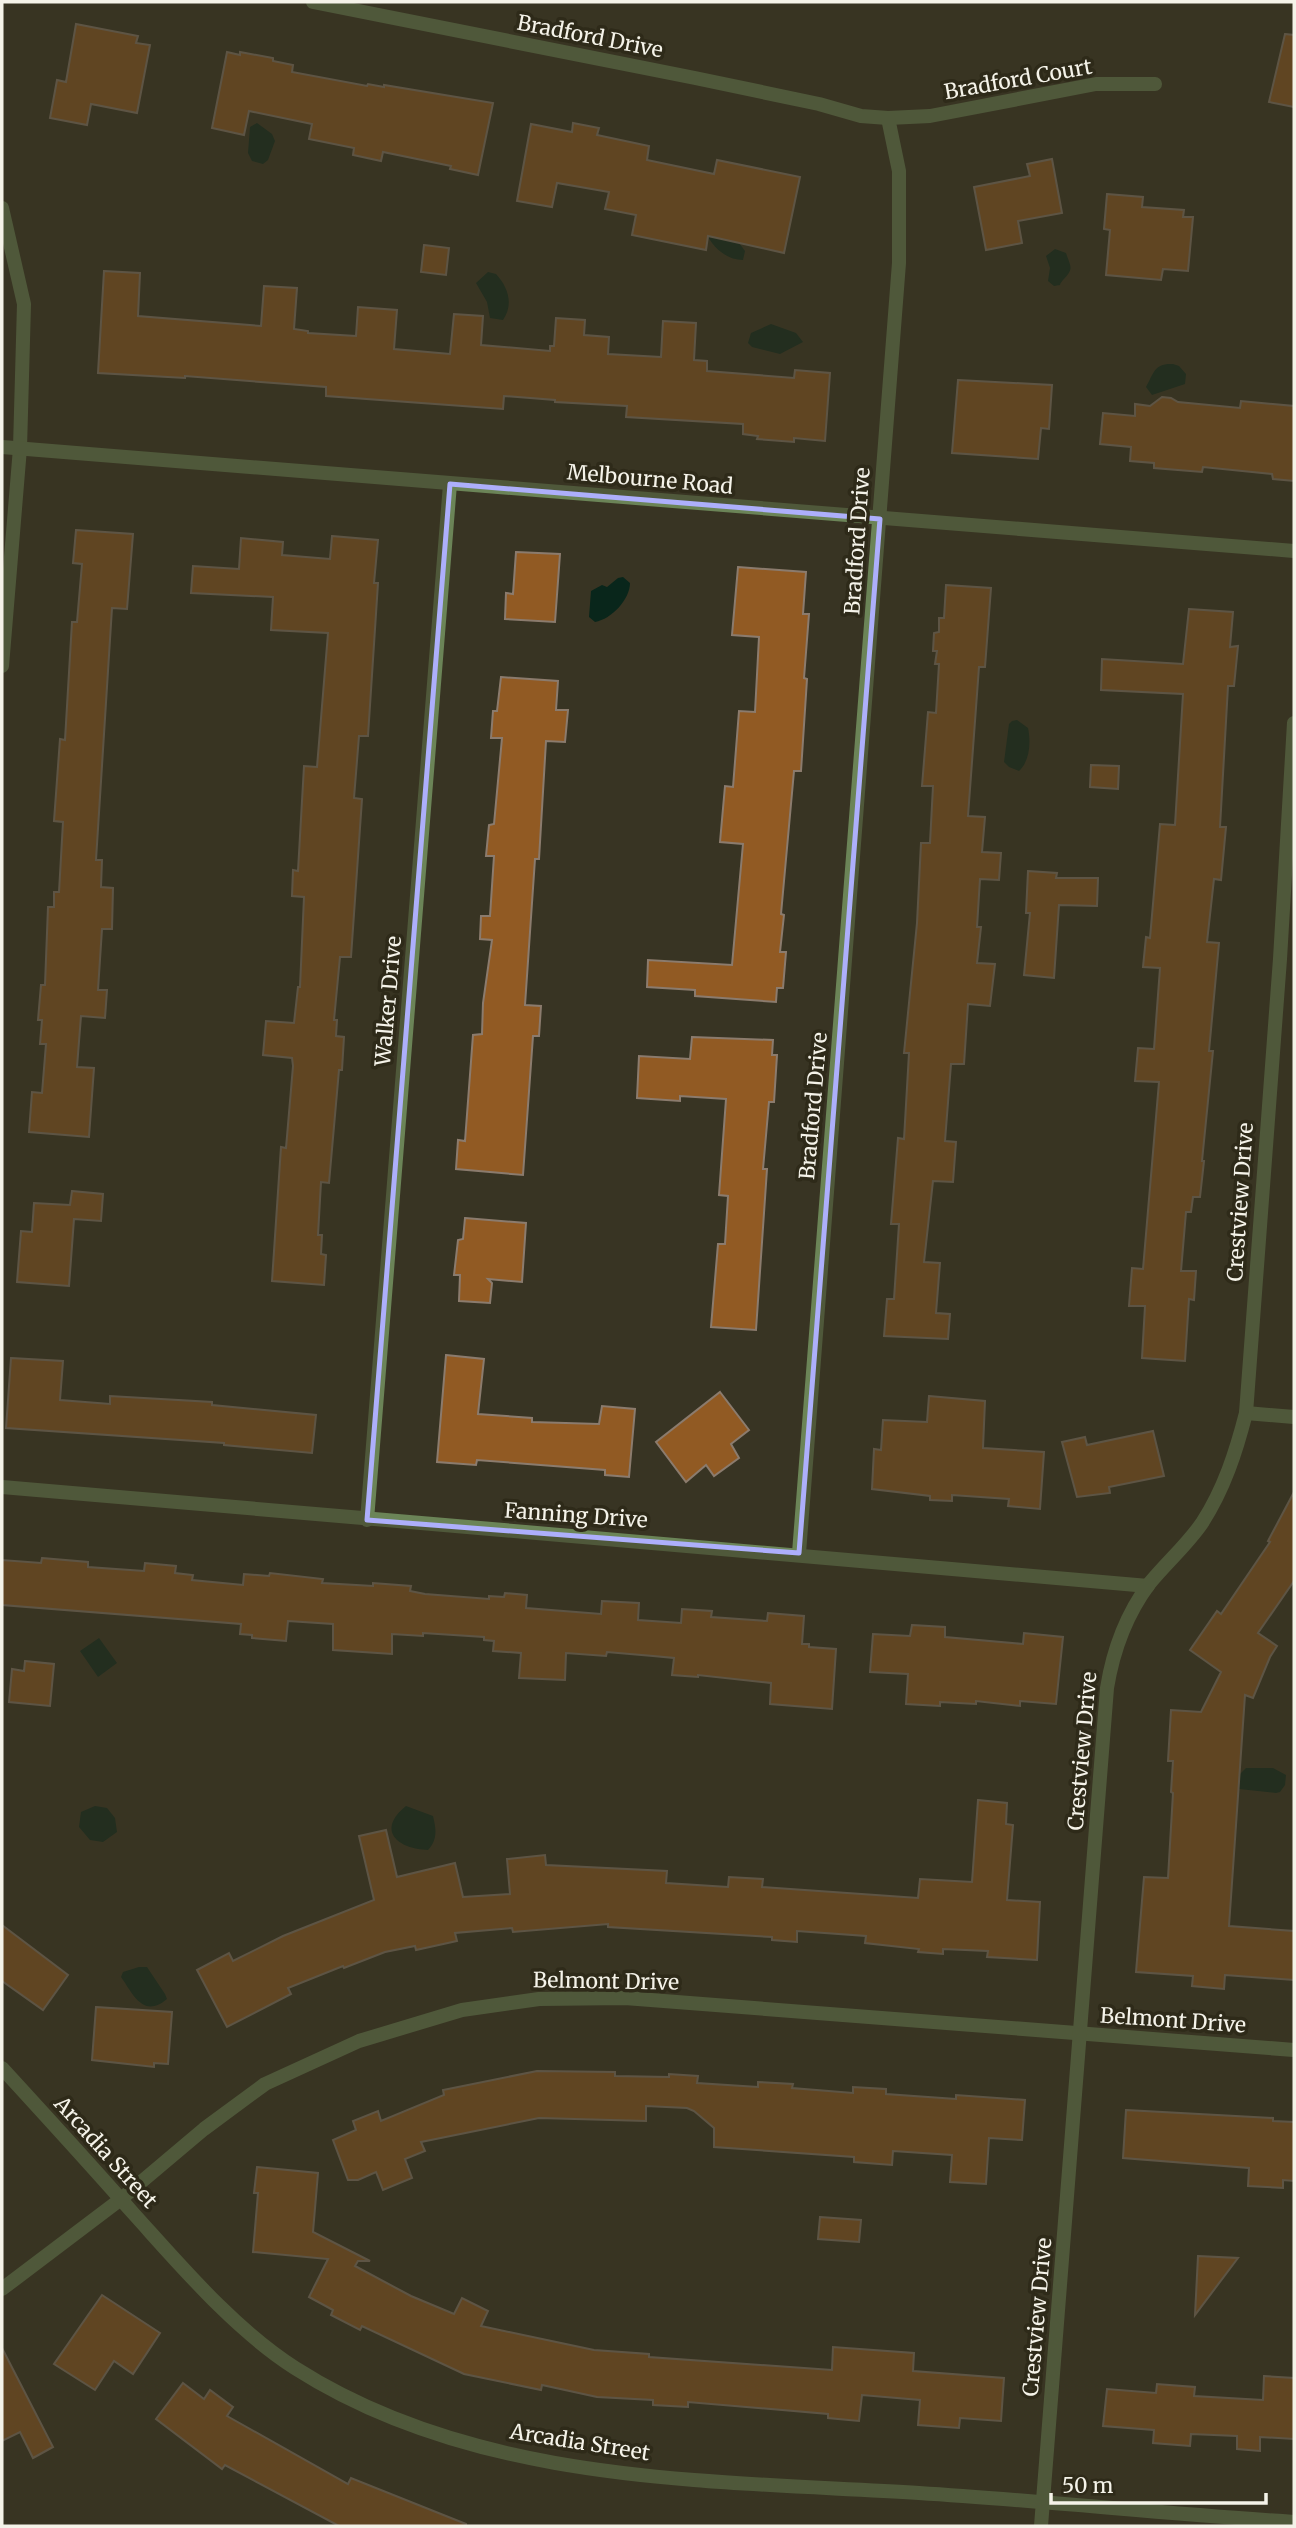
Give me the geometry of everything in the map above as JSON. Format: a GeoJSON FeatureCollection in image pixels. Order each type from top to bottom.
{"type":"FeatureCollection","features":[{"type":"Feature","properties":{"kind":"street","name":"Bradford Drive"},"geometry":{"type":"LineString","coordinates":[[313,2],[732,85],[861,116],[888,118],[899,171],[899,263],[799,1553]]}},
{"type":"Feature","properties":{"kind":"street","name":"Bradford Court"},"geometry":{"type":"LineString","coordinates":[[888,118],[930,116],[1096,83],[1155,84]]}},
{"type":"Feature","properties":{"kind":"street"},"geometry":{"type":"LineString","coordinates":[[2,208],[24,304],[20,449],[2,666]]}},
{"type":"Feature","properties":{"kind":"street","name":"Melbourne Road"},"geometry":{"type":"LineString","coordinates":[[2,447],[1294,551]]}},
{"type":"Feature","properties":{"kind":"street","name":"Walker Drive"},"geometry":{"type":"LineString","coordinates":[[367,1520],[450,484]]}},
{"type":"Feature","properties":{"kind":"street","name":"Crestview Drive"},"geometry":{"type":"LineString","coordinates":[[1041,2526],[1107,1688],[1112,1658],[1124,1626],[1148,1586],[1201,1524],[1221,1489],[1236,1452],[1245,1413],[1280,959],[1294,723]]}},
{"type":"Feature","properties":{"kind":"street"},"geometry":{"type":"LineString","coordinates":[[1245,1413],[1294,1417]]}},
{"type":"Feature","properties":{"kind":"street","name":"Fanning Drive"},"geometry":{"type":"LineString","coordinates":[[2,1487],[367,1520],[799,1553],[1148,1586]]}},
{"type":"Feature","properties":{"kind":"street","name":"Belmont Drive"},"geometry":{"type":"LineString","coordinates":[[2,2289],[121,2199],[204,2129],[265,2084],[359,2041],[462,2010],[539,1999],[625,1998],[1294,2050]]}},
{"type":"Feature","properties":{"kind":"street","name":"Arcadia Street"},"geometry":{"type":"LineString","coordinates":[[2,2068],[179,2264],[244,2328],[294,2367],[364,2405],[457,2441],[536,2459],[645,2476],[1294,2522]]}},
{"type":"Feature","properties":{"kind":"highlighted area"},"geometry":{"type":"Polygon","coordinates":[[[450,484],[880,519],[799,1553],[367,1520],[450,484]]]}},
{"type":"Feature","properties":{"kind":"shaded area"},"geometry":{"type":"Polygon","coordinates":[[[257,123],[272,134],[275,141],[268,160],[263,164],[252,161],[248,153],[250,127],[257,123]]]}},
{"type":"Feature","properties":{"kind":"shaded area"},"geometry":{"type":"Polygon","coordinates":[[[731,232],[745,251],[743,260],[731,258],[721,252],[712,244],[706,233],[731,232]]]}},
{"type":"Feature","properties":{"kind":"shaded area"},"geometry":{"type":"Polygon","coordinates":[[[1055,249],[1066,253],[1070,268],[1060,285],[1054,286],[1048,281],[1050,268],[1046,256],[1055,249]]]}},
{"type":"Feature","properties":{"kind":"shaded area"},"geometry":{"type":"Polygon","coordinates":[[[488,272],[496,274],[504,284],[508,296],[508,308],[503,320],[490,318],[487,302],[476,283],[488,272]]]}},
{"type":"Feature","properties":{"kind":"shaded area"},"geometry":{"type":"Polygon","coordinates":[[[771,324],[796,333],[803,342],[780,354],[752,347],[748,343],[751,333],[771,324]]]}},
{"type":"Feature","properties":{"kind":"shaded area"},"geometry":{"type":"Polygon","coordinates":[[[1173,364],[1186,374],[1185,384],[1152,395],[1146,387],[1153,373],[1162,365],[1173,364]]]}},
{"type":"Feature","properties":{"kind":"shaded area"},"geometry":{"type":"Polygon","coordinates":[[[623,577],[630,583],[623,602],[614,613],[595,622],[589,617],[591,591],[602,585],[607,587],[623,577]]]}},
{"type":"Feature","properties":{"kind":"shaded area"},"geometry":{"type":"Polygon","coordinates":[[[1017,720],[1028,728],[1029,739],[1029,751],[1019,771],[1004,762],[1009,724],[1017,720]]]}},
{"type":"Feature","properties":{"kind":"shaded area"},"geometry":{"type":"Polygon","coordinates":[[[99,1638],[117,1663],[98,1677],[80,1651],[99,1638]]]}},
{"type":"Feature","properties":{"kind":"shaded area"},"geometry":{"type":"Polygon","coordinates":[[[1246,1768],[1273,1768],[1286,1775],[1285,1785],[1276,1793],[1239,1789],[1237,1777],[1246,1768]]]}},
{"type":"Feature","properties":{"kind":"shaded area"},"geometry":{"type":"Polygon","coordinates":[[[95,1806],[107,1808],[115,1818],[117,1832],[103,1842],[90,1840],[79,1827],[81,1812],[95,1806]]]}},
{"type":"Feature","properties":{"kind":"shaded area"},"geometry":{"type":"Polygon","coordinates":[[[406,1806],[433,1816],[435,1834],[428,1850],[407,1846],[394,1837],[392,1823],[406,1806]]]}},
{"type":"Feature","properties":{"kind":"shaded area"},"geometry":{"type":"Polygon","coordinates":[[[147,1967],[167,1999],[151,2006],[134,1997],[121,1977],[123,1972],[147,1967]]]}},
{"type":"Feature","properties":{"kind":"building"},"geometry":{"type":"Polygon","coordinates":[[[76,24],[138,36],[136,43],[150,45],[137,113],[91,104],[87,125],[50,118],[57,80],[66,82],[76,24]]]}},
{"type":"Feature","properties":{"kind":"building"},"geometry":{"type":"Polygon","coordinates":[[[1285,34],[1294,35],[1294,107],[1269,102],[1285,34]]]}},
{"type":"Feature","properties":{"kind":"building"},"geometry":{"type":"Polygon","coordinates":[[[227,52],[273,58],[273,61],[293,65],[292,72],[367,86],[384,85],[493,103],[478,175],[450,169],[451,166],[383,152],[381,161],[353,155],[354,148],[309,139],[312,124],[249,111],[244,135],[212,128],[227,52]]]}},
{"type":"Feature","properties":{"kind":"building"},"geometry":{"type":"Polygon","coordinates":[[[573,123],[599,128],[597,135],[649,146],[647,160],[714,174],[717,160],[800,177],[784,253],[708,236],[706,250],[632,235],[636,215],[605,209],[609,192],[557,183],[552,207],[517,201],[531,124],[572,132],[573,123]]]}},
{"type":"Feature","properties":{"kind":"building"},"geometry":{"type":"Polygon","coordinates":[[[1052,159],[1062,213],[1018,221],[1022,243],[986,250],[974,187],[1030,176],[1027,164],[1052,159]]]}},
{"type":"Feature","properties":{"kind":"building"},"geometry":{"type":"Polygon","coordinates":[[[1107,194],[1143,197],[1142,207],[1184,210],[1183,217],[1193,217],[1188,271],[1163,269],[1161,280],[1106,275],[1110,230],[1104,229],[1107,194]]]}},
{"type":"Feature","properties":{"kind":"building"},"geometry":{"type":"Polygon","coordinates":[[[424,245],[449,248],[446,275],[421,272],[424,245]]]}},
{"type":"Feature","properties":{"kind":"building"},"geometry":{"type":"Polygon","coordinates":[[[104,271],[140,273],[138,316],[261,326],[264,286],[297,288],[294,329],[308,333],[356,336],[358,307],[397,310],[394,349],[450,354],[454,314],[483,316],[481,345],[550,351],[550,346],[554,346],[556,318],[585,320],[584,335],[609,337],[608,354],[661,357],[663,321],[696,323],[694,360],[707,361],[707,371],[794,378],[795,370],[830,373],[825,441],[757,439],[758,436],[743,434],[743,424],[626,417],[627,406],[504,396],[503,409],[326,396],[326,387],[185,376],[98,373],[104,271]]]}},
{"type":"Feature","properties":{"kind":"building"},"geometry":{"type":"Polygon","coordinates":[[[958,380],[1052,385],[1049,429],[1041,428],[1038,459],[952,453],[958,380]]]}},
{"type":"Feature","properties":{"kind":"building"},"geometry":{"type":"Polygon","coordinates":[[[1162,397],[1178,402],[1240,408],[1241,401],[1294,406],[1294,481],[1273,479],[1272,474],[1203,467],[1202,472],[1154,468],[1154,463],[1130,461],[1131,447],[1100,444],[1103,413],[1135,416],[1135,404],[1150,406],[1162,397]]]}},
{"type":"Feature","properties":{"kind":"building"},"geometry":{"type":"Polygon","coordinates":[[[76,530],[133,534],[127,609],[112,608],[96,860],[102,860],[101,887],[113,888],[112,929],[102,929],[98,990],[107,990],[105,1018],[81,1016],[77,1067],[94,1068],[89,1137],[29,1132],[32,1092],[42,1093],[46,1044],[40,1044],[42,1020],[38,1020],[41,985],[45,985],[48,907],[54,907],[54,892],[59,892],[63,822],[54,821],[60,739],[65,740],[72,622],[77,622],[82,564],[73,563],[76,530]]]}},
{"type":"Feature","properties":{"kind":"building"},"geometry":{"type":"Polygon","coordinates":[[[332,536],[378,540],[374,583],[378,583],[368,736],[359,736],[354,798],[362,799],[351,957],[340,957],[334,1020],[337,1020],[336,1036],[344,1037],[342,1070],[339,1070],[329,1183],[321,1182],[318,1235],[322,1235],[321,1254],[326,1255],[324,1285],[272,1281],[281,1147],[286,1148],[293,1066],[292,1058],[263,1055],[266,1021],[294,1023],[300,987],[304,897],[292,896],[293,870],[298,871],[304,766],[317,767],[328,633],[271,630],[273,597],[191,593],[193,566],[239,569],[241,538],[283,542],[282,555],[330,559],[332,536]]]}},
{"type":"Feature","properties":{"kind":"building"},"geometry":{"type":"Polygon","coordinates":[[[516,552],[560,554],[555,622],[505,619],[506,593],[513,594],[516,552]]]}},
{"type":"Feature","properties":{"kind":"building"},"geometry":{"type":"Polygon","coordinates":[[[738,567],[806,572],[803,614],[809,614],[801,771],[794,771],[781,914],[784,915],[780,952],[786,952],[783,988],[777,988],[776,1002],[695,996],[695,990],[647,987],[648,960],[732,965],[743,844],[720,842],[725,786],[733,787],[739,711],[755,712],[759,637],[732,635],[738,567]]]}},
{"type":"Feature","properties":{"kind":"building"},"geometry":{"type":"Polygon","coordinates":[[[946,585],[991,588],[985,667],[979,667],[968,816],[985,817],[982,852],[1001,853],[999,880],[980,879],[977,927],[981,927],[977,963],[995,964],[990,1006],[968,1004],[964,1064],[951,1064],[945,1141],[956,1142],[953,1182],[933,1181],[924,1262],[940,1263],[936,1313],[950,1314],[948,1339],[884,1336],[887,1299],[894,1299],[899,1224],[891,1224],[898,1138],[904,1139],[909,1053],[904,1053],[917,923],[921,843],[930,843],[933,786],[922,786],[928,712],[936,713],[939,664],[935,664],[937,651],[933,651],[934,633],[939,632],[939,618],[944,618],[946,585]]]}},
{"type":"Feature","properties":{"kind":"building"},"geometry":{"type":"Polygon","coordinates":[[[1189,609],[1233,612],[1230,647],[1238,646],[1234,686],[1228,686],[1220,827],[1226,827],[1221,880],[1214,879],[1207,942],[1219,943],[1209,1051],[1213,1051],[1204,1161],[1200,1197],[1193,1197],[1191,1212],[1186,1212],[1181,1271],[1196,1271],[1194,1300],[1189,1299],[1185,1361],[1142,1358],[1145,1306],[1129,1306],[1132,1268],[1143,1269],[1159,1082],[1135,1081],[1138,1048],[1154,1049],[1160,968],[1143,967],[1146,937],[1150,938],[1160,824],[1175,825],[1183,694],[1101,690],[1102,659],[1183,664],[1189,609]]]}},
{"type":"Feature","properties":{"kind":"building"},"geometry":{"type":"Polygon","coordinates":[[[501,677],[558,681],[556,710],[568,710],[565,742],[546,741],[539,859],[535,859],[525,1005],[541,1006],[539,1036],[533,1036],[523,1175],[456,1169],[458,1140],[465,1141],[473,1035],[482,1034],[483,1003],[492,940],[480,939],[481,916],[490,916],[494,856],[486,856],[489,825],[494,824],[502,738],[491,738],[493,711],[497,711],[501,677]]]}},
{"type":"Feature","properties":{"kind":"building"},"geometry":{"type":"Polygon","coordinates":[[[1091,765],[1119,766],[1118,789],[1090,787],[1091,765]]]}},
{"type":"Feature","properties":{"kind":"building"},"geometry":{"type":"Polygon","coordinates":[[[1028,871],[1057,873],[1056,878],[1098,878],[1097,906],[1059,905],[1054,978],[1024,975],[1030,913],[1026,913],[1028,871]]]}},
{"type":"Feature","properties":{"kind":"building"},"geometry":{"type":"Polygon","coordinates":[[[692,1037],[773,1040],[772,1055],[777,1055],[774,1102],[769,1102],[763,1169],[767,1169],[756,1330],[711,1327],[718,1244],[725,1244],[728,1196],[719,1195],[726,1099],[680,1096],[680,1101],[637,1098],[639,1056],[690,1059],[692,1037]]]}},
{"type":"Feature","properties":{"kind":"building"},"geometry":{"type":"Polygon","coordinates":[[[72,1191],[103,1194],[101,1221],[74,1219],[69,1286],[17,1282],[21,1231],[32,1232],[34,1203],[70,1205],[72,1191]]]}},
{"type":"Feature","properties":{"kind":"building"},"geometry":{"type":"Polygon","coordinates":[[[465,1218],[526,1223],[522,1282],[488,1279],[492,1283],[490,1303],[459,1301],[460,1275],[454,1275],[458,1240],[463,1239],[465,1218]]]}},
{"type":"Feature","properties":{"kind":"building"},"geometry":{"type":"Polygon","coordinates":[[[446,1355],[484,1359],[478,1414],[532,1418],[532,1422],[599,1424],[602,1406],[635,1409],[629,1477],[605,1475],[605,1470],[477,1460],[476,1465],[437,1462],[446,1355]]]}},
{"type":"Feature","properties":{"kind":"building"},"geometry":{"type":"Polygon","coordinates":[[[11,1358],[63,1361],[60,1400],[110,1404],[110,1396],[212,1402],[212,1405],[316,1415],[312,1453],[224,1443],[6,1428],[11,1358]]]}},
{"type":"Feature","properties":{"kind":"building"},"geometry":{"type":"Polygon","coordinates":[[[720,1392],[749,1430],[731,1444],[739,1458],[714,1476],[706,1465],[686,1482],[656,1442],[720,1392]]]}},
{"type":"Feature","properties":{"kind":"building"},"geometry":{"type":"Polygon","coordinates":[[[929,1396],[985,1401],[983,1448],[1044,1452],[1040,1509],[1008,1506],[1009,1499],[952,1495],[952,1501],[930,1500],[930,1496],[872,1489],[874,1449],[881,1450],[883,1420],[927,1422],[929,1396]]]}},
{"type":"Feature","properties":{"kind":"building"},"geometry":{"type":"Polygon","coordinates":[[[1153,1431],[1164,1476],[1109,1487],[1110,1493],[1077,1497],[1062,1442],[1085,1437],[1087,1445],[1153,1431]]]}},
{"type":"Feature","properties":{"kind":"building"},"geometry":{"type":"Polygon","coordinates":[[[1294,1492],[1294,1581],[1258,1633],[1277,1646],[1253,1698],[1245,1695],[1229,1926],[1294,1931],[1294,1980],[1225,1975],[1224,1989],[1192,1986],[1193,1976],[1136,1972],[1144,1877],[1168,1878],[1173,1793],[1173,1761],[1168,1761],[1171,1710],[1201,1712],[1221,1672],[1190,1650],[1217,1611],[1221,1614],[1270,1542],[1268,1541],[1294,1492]]]}},
{"type":"Feature","properties":{"kind":"building"},"geometry":{"type":"Polygon","coordinates":[[[42,1558],[88,1562],[88,1567],[144,1571],[145,1563],[176,1566],[175,1573],[193,1575],[192,1580],[243,1585],[244,1574],[269,1576],[270,1573],[323,1579],[322,1583],[411,1586],[410,1591],[425,1594],[489,1599],[489,1596],[504,1597],[505,1593],[527,1595],[526,1608],[601,1614],[602,1601],[639,1603],[638,1620],[681,1623],[682,1609],[712,1611],[711,1617],[767,1621],[768,1613],[804,1616],[802,1644],[836,1649],[832,1709],[770,1704],[771,1683],[672,1675],[674,1658],[607,1652],[606,1656],[566,1653],[565,1680],[519,1678],[521,1653],[493,1651],[494,1641],[484,1640],[484,1637],[392,1634],[392,1654],[333,1650],[333,1624],[288,1621],[286,1641],[252,1638],[252,1635],[240,1634],[241,1624],[2,1605],[2,1560],[41,1563],[42,1558]]]}},
{"type":"Feature","properties":{"kind":"building"},"geometry":{"type":"Polygon","coordinates":[[[912,1625],[945,1627],[945,1637],[1023,1644],[1024,1633],[1063,1637],[1056,1704],[1020,1701],[1020,1706],[976,1701],[976,1704],[940,1702],[940,1706],[906,1704],[908,1674],[870,1672],[873,1634],[910,1636],[912,1625]]]}},
{"type":"Feature","properties":{"kind":"building"},"geometry":{"type":"Polygon","coordinates":[[[25,1661],[54,1664],[50,1706],[9,1702],[12,1669],[24,1671],[25,1661]]]}},
{"type":"Feature","properties":{"kind":"building"},"geometry":{"type":"Polygon","coordinates":[[[978,1800],[1007,1803],[1006,1824],[1013,1825],[1007,1900],[1040,1902],[1037,1960],[987,1957],[988,1951],[943,1949],[943,1954],[918,1952],[919,1949],[865,1943],[866,1936],[797,1931],[797,1942],[772,1940],[772,1937],[608,1927],[608,1924],[513,1932],[512,1928],[455,1933],[457,1941],[416,1950],[415,1946],[385,1952],[344,1968],[343,1966],[288,1988],[291,1994],[227,2027],[197,1970],[229,1953],[233,1961],[283,1936],[374,1900],[359,1836],[386,1830],[397,1877],[455,1863],[463,1897],[510,1894],[507,1859],[545,1855],[546,1865],[667,1871],[666,1883],[728,1887],[729,1877],[763,1879],[762,1887],[918,1898],[920,1879],[972,1882],[978,1800]]]}},
{"type":"Feature","properties":{"kind":"building"},"geometry":{"type":"Polygon","coordinates":[[[2,1925],[68,1975],[43,2010],[2,1981],[2,1925]]]}},
{"type":"Feature","properties":{"kind":"building"},"geometry":{"type":"Polygon","coordinates":[[[96,2007],[172,2012],[168,2064],[154,2063],[154,2067],[92,2060],[96,2007]]]}},
{"type":"Feature","properties":{"kind":"building"},"geometry":{"type":"Polygon","coordinates":[[[537,2071],[615,2072],[615,2076],[669,2077],[669,2074],[698,2076],[697,2083],[758,2087],[758,2082],[853,2093],[853,2087],[886,2089],[886,2094],[1025,2100],[1022,2140],[989,2138],[986,2184],[950,2182],[952,2155],[893,2151],[892,2165],[854,2162],[854,2157],[714,2147],[714,2128],[694,2111],[687,2108],[646,2106],[646,2121],[539,2118],[421,2142],[425,2151],[405,2159],[412,2178],[383,2190],[376,2172],[358,2180],[348,2180],[333,2140],[356,2130],[353,2121],[378,2111],[381,2121],[444,2095],[443,2090],[537,2071]]]}},
{"type":"Feature","properties":{"kind":"building"},"geometry":{"type":"Polygon","coordinates":[[[1126,2110],[1273,2118],[1273,2121],[1294,2122],[1294,2181],[1283,2180],[1283,2188],[1248,2186],[1249,2168],[1123,2158],[1126,2110]]]}},
{"type":"Feature","properties":{"kind":"building"},"geometry":{"type":"Polygon","coordinates":[[[257,2167],[318,2173],[313,2232],[370,2261],[358,2261],[355,2266],[411,2296],[454,2314],[462,2298],[488,2311],[481,2326],[594,2350],[649,2354],[649,2357],[832,2370],[833,2347],[914,2353],[913,2371],[1004,2378],[1001,2421],[960,2418],[959,2428],[918,2425],[920,2400],[862,2395],[859,2421],[828,2418],[828,2414],[688,2402],[688,2407],[653,2405],[653,2400],[597,2397],[542,2385],[541,2390],[464,2374],[362,2326],[360,2330],[331,2315],[333,2310],[309,2297],[328,2259],[253,2252],[258,2193],[254,2193],[257,2167]]]}},
{"type":"Feature","properties":{"kind":"building"},"geometry":{"type":"Polygon","coordinates":[[[820,2217],[861,2220],[859,2242],[818,2239],[820,2217]]]}},
{"type":"Feature","properties":{"kind":"building"},"geometry":{"type":"Polygon","coordinates":[[[1198,2256],[1238,2258],[1195,2315],[1198,2256]]]}},
{"type":"Feature","properties":{"kind":"building"},"geometry":{"type":"Polygon","coordinates":[[[102,2295],[160,2333],[133,2374],[114,2361],[95,2390],[54,2364],[102,2295]]]}},
{"type":"Feature","properties":{"kind":"building"},"geometry":{"type":"Polygon","coordinates":[[[2,2348],[53,2447],[33,2458],[20,2432],[2,2441],[2,2348]]]}},
{"type":"Feature","properties":{"kind":"building"},"geometry":{"type":"Polygon","coordinates":[[[1264,2376],[1294,2378],[1294,2439],[1260,2437],[1260,2451],[1237,2449],[1237,2436],[1191,2434],[1190,2446],[1153,2443],[1154,2430],[1103,2426],[1107,2389],[1156,2393],[1157,2384],[1195,2387],[1194,2396],[1263,2400],[1264,2376]]]}},
{"type":"Feature","properties":{"kind":"building"},"geometry":{"type":"Polygon","coordinates":[[[183,2383],[204,2399],[210,2390],[233,2407],[227,2416],[348,2484],[351,2478],[466,2526],[339,2526],[225,2465],[222,2469],[156,2419],[183,2383]]]}}]}
